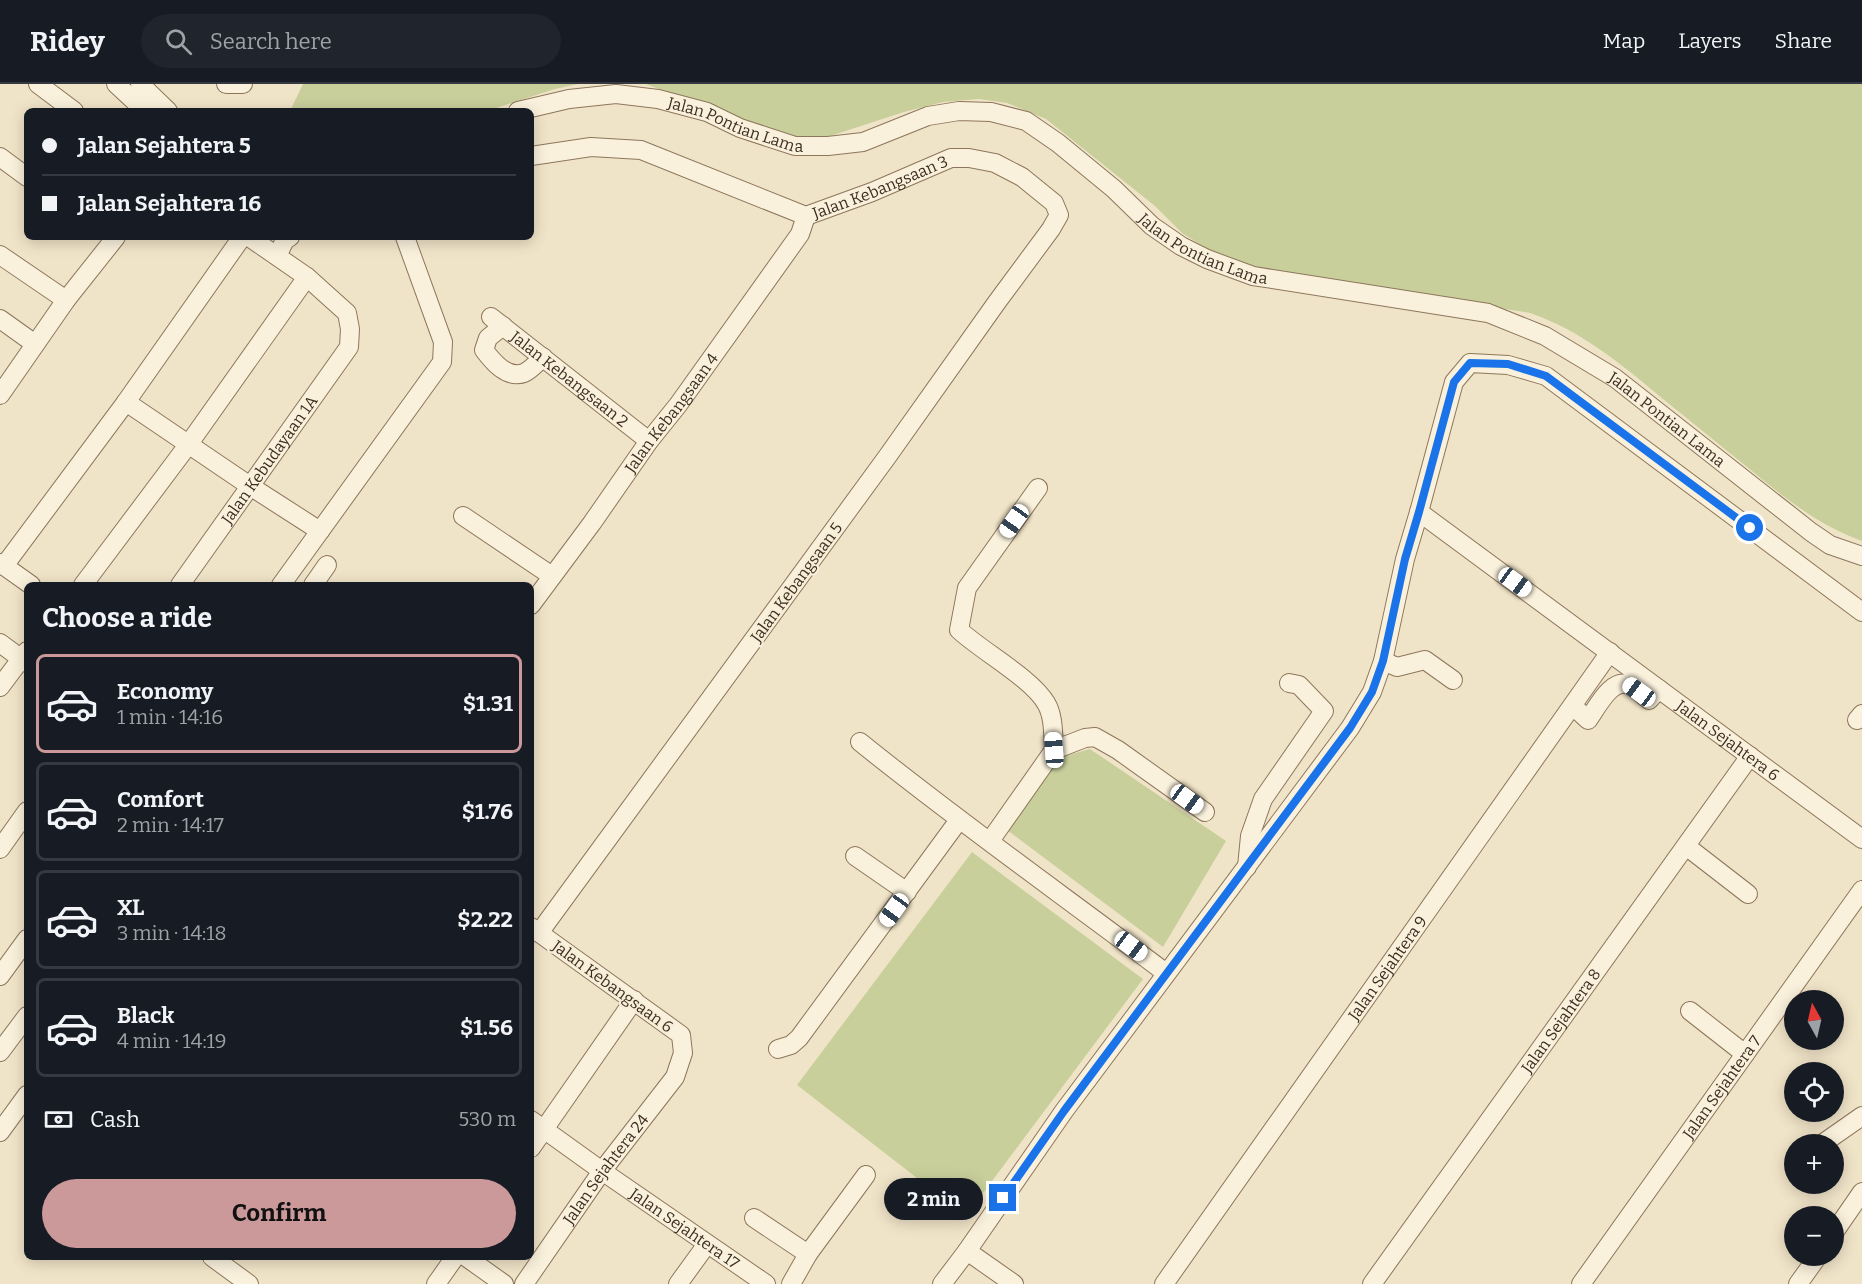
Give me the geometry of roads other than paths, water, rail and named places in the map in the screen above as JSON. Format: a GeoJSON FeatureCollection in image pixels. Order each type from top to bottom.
{"type":"FeatureCollection","features":[{"type":"Feature","properties":{"kind":"street"},"geometry":{"type":"LineString","coordinates":[[116,84],[142,108]]}},
{"type":"Feature","properties":{"kind":"street"},"geometry":{"type":"LineString","coordinates":[[226,84],[243,84]]}},
{"type":"Feature","properties":{"kind":"street"},"geometry":{"type":"LineString","coordinates":[[141,85],[165,108]]}},
{"type":"Feature","properties":{"kind":"street"},"geometry":{"type":"LineString","coordinates":[[47,87],[71,108]]}},
{"type":"Feature","properties":{"kind":"street","name":"Jalan Pontian Lama"},"geometry":{"type":"LineString","coordinates":[[531,108],[569,99],[616,94],[658,99],[707,112],[740,128],[795,146],[828,146],[863,142],[928,116],[959,111],[991,112],[1026,121],[1058,142],[1114,189],[1152,226],[1181,246],[1207,259],[1253,276],[1488,313],[1545,336],[1615,378],[1811,532],[1830,545],[1862,556]]}},
{"type":"Feature","properties":{"kind":"street","name":"Jalan Kebangsaan 3"},"geometry":{"type":"LineString","coordinates":[[534,156],[591,147],[641,150],[806,216],[872,192],[951,159],[969,158],[995,163],[1022,177],[1045,194],[1054,203],[1059,214],[1051,229]]}},
{"type":"Feature","properties":{"kind":"street"},"geometry":{"type":"LineString","coordinates":[[0,157],[24,175]]}},
{"type":"Feature","properties":{"kind":"street","name":"Jalan Kebangsaan 4"},"geometry":{"type":"LineString","coordinates":[[534,601],[800,234],[806,216]]}},
{"type":"Feature","properties":{"kind":"street","name":"Jalan Kebangsaan 5"},"geometry":{"type":"LineString","coordinates":[[535,930],[1051,229]]}},
{"type":"Feature","properties":{"kind":"street"},"geometry":{"type":"LineString","coordinates":[[0,395],[111,240]]}},
{"type":"Feature","properties":{"kind":"street"},"geometry":{"type":"LineString","coordinates":[[27,582],[2,564],[126,402],[240,240]]}},
{"type":"Feature","properties":{"kind":"street"},"geometry":{"type":"LineString","coordinates":[[85,582],[188,445],[307,277],[253,240]]}},
{"type":"Feature","properties":{"kind":"street"},"geometry":{"type":"LineString","coordinates":[[277,256],[285,240]]}},
{"type":"Feature","properties":{"kind":"street"},"geometry":{"type":"LineString","coordinates":[[283,582],[442,362],[443,342],[406,240]]}},
{"type":"Feature","properties":{"kind":"street"},"geometry":{"type":"LineString","coordinates":[[0,255],[66,300]]}},
{"type":"Feature","properties":{"kind":"street","name":"Jalan Kebudayaan 1A"},"geometry":{"type":"LineString","coordinates":[[182,582],[349,347],[350,329],[346,313],[307,277]]}},
{"type":"Feature","properties":{"kind":"street"},"geometry":{"type":"LineString","coordinates":[[0,319],[35,344]]}},
{"type":"Feature","properties":{"kind":"street","name":"Jalan Kebangsaan 2"},"geometry":{"type":"LineString","coordinates":[[543,357],[525,373],[514,374],[494,364],[484,350],[497,322],[543,357],[649,441]]}},
{"type":"Feature","properties":{"kind":"street"},"geometry":{"type":"LineString","coordinates":[[942,1284],[1064,1111],[1350,728],[1372,692],[1383,661],[1405,559],[1454,382],[1470,363],[1508,364],[1546,376],[1862,612]]}},
{"type":"Feature","properties":{"kind":"street"},"geometry":{"type":"LineString","coordinates":[[126,402],[320,531]]}},
{"type":"Feature","properties":{"kind":"street"},"geometry":{"type":"LineString","coordinates":[[1038,488],[967,588],[959,630],[1030,685],[1047,704],[1052,719],[1054,750]]}},
{"type":"Feature","properties":{"kind":"street","name":"Jalan Sejahtera 6"},"geometry":{"type":"LineString","coordinates":[[1419,512],[1862,839]]}},
{"type":"Feature","properties":{"kind":"street"},"geometry":{"type":"LineString","coordinates":[[463,516],[552,576]]}},
{"type":"Feature","properties":{"kind":"street"},"geometry":{"type":"LineString","coordinates":[[316,582],[327,565]]}},
{"type":"Feature","properties":{"kind":"street"},"geometry":{"type":"LineString","coordinates":[[0,643],[24,656]]}},
{"type":"Feature","properties":{"kind":"street","name":"Jalan Sejahtera 9"},"geometry":{"type":"LineString","coordinates":[[1164,1284],[1610,652]]}},
{"type":"Feature","properties":{"kind":"street"},"geometry":{"type":"LineString","coordinates":[[0,687],[24,658]]}},
{"type":"Feature","properties":{"kind":"street"},"geometry":{"type":"LineString","coordinates":[[1383,661],[1397,667],[1425,660],[1453,680]]}},
{"type":"Feature","properties":{"kind":"street"},"geometry":{"type":"LineString","coordinates":[[1289,683],[1299,685],[1324,711],[1350,728]]}},
{"type":"Feature","properties":{"kind":"street"},"geometry":{"type":"LineString","coordinates":[[1573,706],[1588,720],[1611,689],[1618,684],[1628,684],[1650,700],[1659,689]]}},
{"type":"Feature","properties":{"kind":"street"},"geometry":{"type":"LineString","coordinates":[[1247,867],[1250,836],[1263,799],[1324,711]]}},
{"type":"Feature","properties":{"kind":"street"},"geometry":{"type":"LineString","coordinates":[[990,841],[1054,750],[1085,738],[1095,737],[1118,750],[1205,812]]}},
{"type":"Feature","properties":{"kind":"street"},"geometry":{"type":"LineString","coordinates":[[860,742],[959,820],[1166,973]]}},
{"type":"Feature","properties":{"kind":"street","name":"Jalan Sejahtera 8"},"geometry":{"type":"LineString","coordinates":[[1372,1284],[1750,756]]}},
{"type":"Feature","properties":{"kind":"street"},"geometry":{"type":"LineString","coordinates":[[0,849],[24,815]]}},
{"type":"Feature","properties":{"kind":"street"},"geometry":{"type":"LineString","coordinates":[[778,1049],[791,1046],[799,1038],[959,820]]}},
{"type":"Feature","properties":{"kind":"street"},"geometry":{"type":"LineString","coordinates":[[1686,846],[1748,894]]}},
{"type":"Feature","properties":{"kind":"street"},"geometry":{"type":"LineString","coordinates":[[855,856],[907,892]]}},
{"type":"Feature","properties":{"kind":"street","name":"Jalan Sejahtera 7"},"geometry":{"type":"LineString","coordinates":[[1581,1284],[1862,890]]}},
{"type":"Feature","properties":{"kind":"street","name":"Jalan Kebangsaan 6"},"geometry":{"type":"LineString","coordinates":[[535,930],[681,1035],[683,1053]]}},
{"type":"Feature","properties":{"kind":"street"},"geometry":{"type":"LineString","coordinates":[[0,976],[24,943]]}},
{"type":"Feature","properties":{"kind":"street"},"geometry":{"type":"LineString","coordinates":[[538,1124],[634,1000]]}},
{"type":"Feature","properties":{"kind":"street"},"geometry":{"type":"LineString","coordinates":[[1690,1011],[1745,1054]]}},
{"type":"Feature","properties":{"kind":"street"},"geometry":{"type":"LineString","coordinates":[[0,1052],[24,1020]]}},
{"type":"Feature","properties":{"kind":"street","name":"Jalan Sejahtera 24"},"geometry":{"type":"LineString","coordinates":[[524,1284],[602,1172],[675,1077],[683,1053]]}},
{"type":"Feature","properties":{"kind":"street"},"geometry":{"type":"LineString","coordinates":[[0,1132],[21,1116]]}},
{"type":"Feature","properties":{"kind":"street"},"geometry":{"type":"LineString","coordinates":[[1836,1134],[1862,1116]]}},
{"type":"Feature","properties":{"kind":"street","name":"Jalan Sejahtera 17"},"geometry":{"type":"LineString","coordinates":[[538,1124],[602,1172],[766,1284]]}},
{"type":"Feature","properties":{"kind":"street"},"geometry":{"type":"LineString","coordinates":[[791,1284],[808,1254],[866,1175]]}},
{"type":"Feature","properties":{"kind":"street"},"geometry":{"type":"LineString","coordinates":[[1844,1218],[1862,1192]]}},
{"type":"Feature","properties":{"kind":"street"},"geometry":{"type":"LineString","coordinates":[[754,1218],[808,1254]]}},
{"type":"Feature","properties":{"kind":"street"},"geometry":{"type":"LineString","coordinates":[[678,1284],[707,1244]]}},
{"type":"Feature","properties":{"kind":"street"},"geometry":{"type":"LineString","coordinates":[[967,1251],[1014,1284]]}},
{"type":"Feature","properties":{"kind":"street"},"geometry":{"type":"LineString","coordinates":[[216,1260],[249,1284]]}},
{"type":"Feature","properties":{"kind":"street"},"geometry":{"type":"LineString","coordinates":[[436,1284],[453,1260]]}},
{"type":"Feature","properties":{"kind":"street"},"geometry":{"type":"LineString","coordinates":[[470,1260],[504,1284]]}},
{"type":"Feature","properties":{"kind":"street"},"geometry":{"type":"LineString","coordinates":[[1798,1284],[1811,1266]]}}]}
